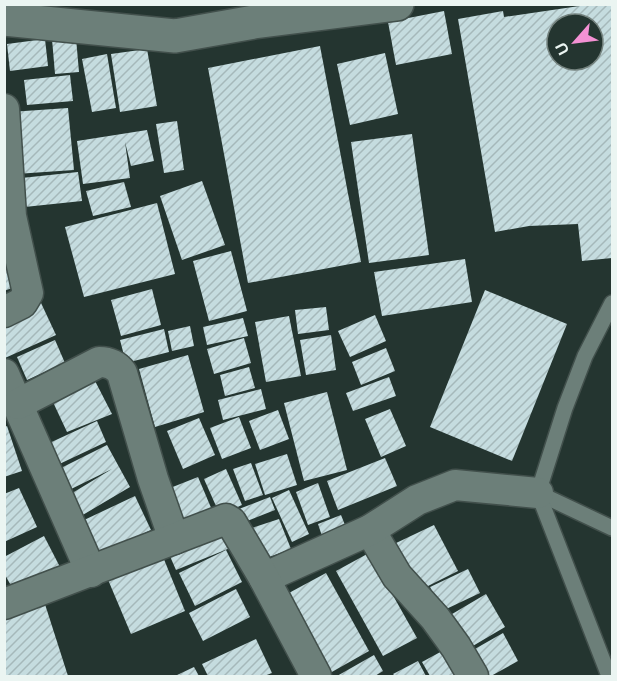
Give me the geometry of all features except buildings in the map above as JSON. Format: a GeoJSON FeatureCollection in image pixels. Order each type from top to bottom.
{"type":"FeatureCollection","features":[{"type":"Feature","properties":{"kind":"street"},"geometry":{"type":"LineString","coordinates":[[4,19],[175,36],[252,13],[389,5]]}},
{"type":"Feature","properties":{"kind":"street"},"geometry":{"type":"LineString","coordinates":[[4,109],[12,216],[28,293],[22,303],[4,312]]}},
{"type":"Feature","properties":{"kind":"street"},"geometry":{"type":"LineString","coordinates":[[18,404],[99,362],[106,362],[117,367],[122,373],[153,479],[174,539]]}},
{"type":"Feature","properties":{"kind":"street"},"geometry":{"type":"LineString","coordinates":[[4,374],[91,572]]}},
{"type":"Feature","properties":{"kind":"street"},"geometry":{"type":"LineString","coordinates":[[264,578],[370,530],[417,500],[455,485],[538,493]]}},
{"type":"Feature","properties":{"kind":"street"},"geometry":{"type":"LineString","coordinates":[[4,604],[226,519],[231,522],[264,578],[316,676]]}},
{"type":"Feature","properties":{"kind":"street"},"geometry":{"type":"LineString","coordinates":[[370,530],[397,576],[435,618],[473,676]]}},
{"type":"Feature","properties":{"kind":"lane"},"geometry":{"type":"LineString","coordinates":[[609,676],[606,647],[538,493],[585,356],[612,303]]}},
{"type":"Feature","properties":{"kind":"lane"},"geometry":{"type":"LineString","coordinates":[[538,493],[612,528]]}}]}
